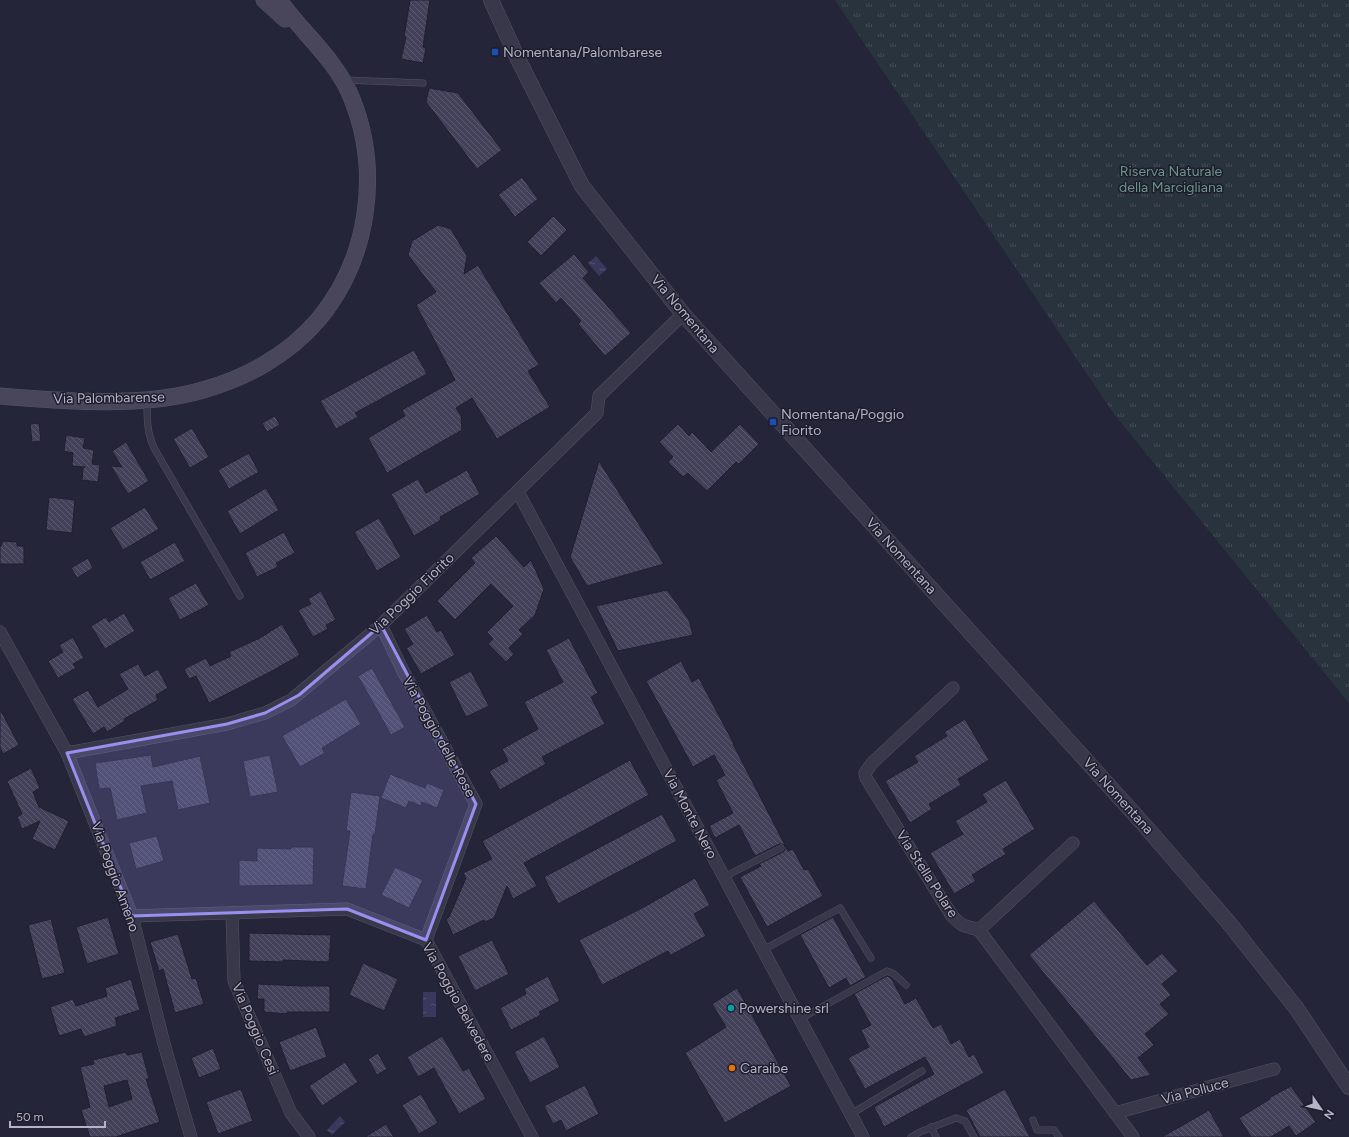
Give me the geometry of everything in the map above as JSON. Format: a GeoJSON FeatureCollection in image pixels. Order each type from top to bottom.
{"type":"FeatureCollection","features":[{"type":"Feature","properties":{"kind":"main road"},"geometry":{"type":"LineString","coordinates":[[264,0],[317,46]]}},
{"type":"Feature","properties":{"kind":"main road","name":"Via Palombarense"},"geometry":{"type":"LineString","coordinates":[[0,396],[88,401],[147,399],[178,396],[202,391],[245,375],[264,365],[301,337],[317,321],[332,302],[354,260],[365,218],[368,178],[363,135],[351,97],[342,80],[330,62],[279,0]]}},
{"type":"Feature","properties":{"kind":"street"},"geometry":{"type":"LineString","coordinates":[[289,0],[292,10],[317,46]]}},
{"type":"Feature","properties":{"kind":"street","name":"Via Nomentana"},"geometry":{"type":"LineString","coordinates":[[491,0],[517,57],[582,186],[683,314],[1152,834],[1229,923],[1297,1009],[1349,1087]]}},
{"type":"Feature","properties":{"kind":"street"},"geometry":{"type":"LineString","coordinates":[[497,0],[517,57]]}},
{"type":"Feature","properties":{"kind":"street","name":"Via Poggio Fiorito"},"geometry":{"type":"LineString","coordinates":[[67,753],[227,724],[269,711],[283,705],[299,695],[381,626],[518,492],[597,413],[600,396],[683,314]]}},
{"type":"Feature","properties":{"kind":"street","name":"Via Monte Nero"},"geometry":{"type":"LineString","coordinates":[[518,492],[863,1137]]}},
{"type":"Feature","properties":{"kind":"street","name":"Via Poggio delle Rose"},"geometry":{"type":"LineString","coordinates":[[381,626],[403,671],[476,804],[426,940]]}},
{"type":"Feature","properties":{"kind":"street","name":"Via Poggio Ameno"},"geometry":{"type":"LineString","coordinates":[[0,632],[67,753],[132,916],[164,1044],[191,1137]]}},
{"type":"Feature","properties":{"kind":"street","name":"Via Stella Polare"},"geometry":{"type":"LineString","coordinates":[[953,688],[872,763],[866,770],[865,776],[952,916],[962,925],[979,930]]}},
{"type":"Feature","properties":{"kind":"street"},"geometry":{"type":"LineString","coordinates":[[1073,843],[979,930],[1133,1137]]}},
{"type":"Feature","properties":{"kind":"street","name":"Via Poggio Belvedere"},"geometry":{"type":"LineString","coordinates":[[132,916],[347,909],[426,940],[532,1137]]}},
{"type":"Feature","properties":{"kind":"street","name":"Via Poggio Cesi"},"geometry":{"type":"LineString","coordinates":[[232,913],[234,982],[291,1113],[309,1137]]}},
{"type":"Feature","properties":{"kind":"street","name":"Via Polluce"},"geometry":{"type":"LineString","coordinates":[[1115,1113],[1274,1069]]}},
{"type":"Feature","properties":{"kind":"lane"},"geometry":{"type":"LineString","coordinates":[[342,80],[423,83]]}},
{"type":"Feature","properties":{"kind":"lane"},"geometry":{"type":"LineString","coordinates":[[147,399],[150,439],[154,448],[240,596]]}},
{"type":"Feature","properties":{"kind":"lane"},"geometry":{"type":"LineString","coordinates":[[724,877],[781,848]]}},
{"type":"Feature","properties":{"kind":"lane"},"geometry":{"type":"LineString","coordinates":[[763,950],[840,908],[871,958]]}},
{"type":"Feature","properties":{"kind":"lane"},"geometry":{"type":"LineString","coordinates":[[800,1019],[887,971],[894,974],[906,986]]}},
{"type":"Feature","properties":{"kind":"lane"},"geometry":{"type":"LineString","coordinates":[[851,1114],[922,1071]]}},
{"type":"Feature","properties":{"kind":"lane"},"geometry":{"type":"LineString","coordinates":[[911,1137],[931,1127],[956,1118],[965,1120],[974,1137]]}},
{"type":"Feature","properties":{"kind":"lane"},"geometry":{"type":"LineString","coordinates":[[1033,1120],[1037,1130],[1054,1130],[1059,1137]]}},
{"type":"Feature","properties":{"kind":"lane"},"geometry":{"type":"LineString","coordinates":[[931,1127],[936,1137]]}},
{"type":"Feature","properties":{"kind":"highlighted area"},"geometry":{"type":"Polygon","coordinates":[[[381,625],[476,804],[426,940],[347,909],[132,916],[67,753],[227,724],[265,713],[299,695],[381,625]]]}},
{"type":"Feature","properties":{"kind":"green space","name":"Riserva Naturale della Marcigliana"},"geometry":{"type":"Polygon","coordinates":[[[835,0],[1349,0],[1349,703],[1114,414],[835,0]]]}},
{"type":"Feature","properties":{"kind":"water"},"geometry":{"type":"Polygon","coordinates":[[[596,256],[607,269],[599,276],[588,263],[596,256]]]}},
{"type":"Feature","properties":{"kind":"water"},"geometry":{"type":"Polygon","coordinates":[[[423,992],[436,992],[436,1017],[423,1017],[423,992]]]}},
{"type":"Feature","properties":{"kind":"water"},"geometry":{"type":"Polygon","coordinates":[[[340,1116],[345,1122],[332,1135],[327,1130],[340,1116]]]}},
{"type":"Feature","properties":{"kind":"building"},"geometry":{"type":"Polygon","coordinates":[[[410,0],[430,0],[423,47],[426,48],[423,63],[401,59],[406,37],[404,37],[410,0]]]}},
{"type":"Feature","properties":{"kind":"building"},"geometry":{"type":"Polygon","coordinates":[[[429,88],[458,93],[502,150],[477,169],[426,102],[429,88]]]}},
{"type":"Feature","properties":{"kind":"building"},"geometry":{"type":"Polygon","coordinates":[[[522,177],[538,199],[515,217],[498,195],[522,177]]]}},
{"type":"Feature","properties":{"kind":"building"},"geometry":{"type":"Polygon","coordinates":[[[553,216],[567,230],[541,256],[527,242],[553,216]]]}},
{"type":"Feature","properties":{"kind":"building"},"geometry":{"type":"Polygon","coordinates":[[[438,225],[451,229],[467,256],[464,274],[478,265],[539,365],[528,371],[550,407],[497,439],[472,398],[456,408],[461,416],[462,430],[387,473],[368,438],[405,416],[402,410],[455,380],[416,305],[436,292],[408,255],[412,241],[438,225]]]}},
{"type":"Feature","properties":{"kind":"building"},"geometry":{"type":"Polygon","coordinates":[[[574,254],[589,272],[583,278],[631,333],[605,356],[578,324],[581,321],[561,298],[556,303],[539,283],[574,254]]]}},
{"type":"Feature","properties":{"kind":"building"},"geometry":{"type":"Polygon","coordinates":[[[414,350],[427,374],[355,413],[358,417],[336,429],[320,401],[414,350]]]}},
{"type":"Feature","properties":{"kind":"building"},"geometry":{"type":"Polygon","coordinates":[[[275,416],[280,425],[267,432],[262,423],[275,416]]]}},
{"type":"Feature","properties":{"kind":"building"},"geometry":{"type":"Polygon","coordinates":[[[39,423],[41,441],[32,442],[30,424],[39,423]]]}},
{"type":"Feature","properties":{"kind":"building"},"geometry":{"type":"Polygon","coordinates":[[[678,424],[689,436],[692,432],[711,452],[740,424],[759,444],[739,464],[736,462],[707,491],[688,473],[683,477],[668,462],[673,457],[659,442],[678,424]]]}},
{"type":"Feature","properties":{"kind":"building"},"geometry":{"type":"Polygon","coordinates":[[[192,428],[209,457],[190,468],[173,439],[192,428]]]}},
{"type":"Feature","properties":{"kind":"building"},"geometry":{"type":"Polygon","coordinates":[[[66,435],[85,438],[83,448],[94,450],[92,464],[100,465],[98,482],[82,480],[83,468],[85,467],[72,466],[73,453],[64,451],[66,435]]]}},
{"type":"Feature","properties":{"kind":"building"},"geometry":{"type":"Polygon","coordinates":[[[126,442],[149,481],[128,494],[111,466],[122,467],[112,451],[126,442]]]}},
{"type":"Feature","properties":{"kind":"building"},"geometry":{"type":"Polygon","coordinates":[[[249,453],[259,472],[229,489],[218,470],[249,453]]]}},
{"type":"Feature","properties":{"kind":"building"},"geometry":{"type":"Polygon","coordinates":[[[599,461],[664,564],[587,586],[570,557],[599,461]]]}},
{"type":"Feature","properties":{"kind":"building"},"geometry":{"type":"Polygon","coordinates":[[[467,470],[480,494],[440,517],[441,520],[414,536],[391,494],[418,479],[426,493],[467,470]]]}},
{"type":"Feature","properties":{"kind":"building"},"geometry":{"type":"Polygon","coordinates":[[[266,488],[279,510],[240,534],[227,511],[266,488]]]}},
{"type":"Feature","properties":{"kind":"building"},"geometry":{"type":"Polygon","coordinates":[[[49,497],[75,500],[72,533],[46,530],[49,497]]]}},
{"type":"Feature","properties":{"kind":"building"},"geometry":{"type":"Polygon","coordinates":[[[145,507],[159,529],[123,550],[110,528],[145,507]]]}},
{"type":"Feature","properties":{"kind":"building"},"geometry":{"type":"Polygon","coordinates":[[[379,518],[401,557],[377,571],[354,532],[379,518]]]}},
{"type":"Feature","properties":{"kind":"building"},"geometry":{"type":"Polygon","coordinates":[[[284,532],[295,553],[276,563],[278,567],[257,577],[245,553],[284,532]]]}},
{"type":"Feature","properties":{"kind":"building"},"geometry":{"type":"Polygon","coordinates":[[[496,536],[524,567],[531,560],[544,589],[535,615],[519,630],[523,634],[509,648],[514,654],[506,662],[488,644],[493,639],[487,632],[513,606],[491,584],[455,620],[437,601],[475,563],[471,558],[496,536]]]}},
{"type":"Feature","properties":{"kind":"building"},"geometry":{"type":"Polygon","coordinates":[[[3,541],[17,542],[17,546],[24,546],[24,564],[0,564],[0,546],[3,541]]]}},
{"type":"Feature","properties":{"kind":"building"},"geometry":{"type":"Polygon","coordinates":[[[175,542],[185,561],[150,580],[140,562],[175,542]]]}},
{"type":"Feature","properties":{"kind":"building"},"geometry":{"type":"Polygon","coordinates":[[[88,558],[93,568],[77,578],[71,568],[88,558]]]}},
{"type":"Feature","properties":{"kind":"building"},"geometry":{"type":"Polygon","coordinates":[[[196,583],[209,605],[180,620],[168,598],[196,583]]]}},
{"type":"Feature","properties":{"kind":"building"},"geometry":{"type":"Polygon","coordinates":[[[667,590],[689,620],[693,635],[618,651],[596,606],[667,590]]]}},
{"type":"Feature","properties":{"kind":"building"},"geometry":{"type":"Polygon","coordinates":[[[321,591],[336,620],[326,625],[328,629],[313,637],[298,610],[311,604],[308,599],[321,591]]]}},
{"type":"Feature","properties":{"kind":"building"},"geometry":{"type":"Polygon","coordinates":[[[124,613],[135,631],[105,649],[91,626],[106,617],[109,622],[124,613]]]}},
{"type":"Feature","properties":{"kind":"building"},"geometry":{"type":"Polygon","coordinates":[[[427,615],[437,632],[441,630],[455,655],[421,674],[406,648],[413,644],[404,629],[427,615]]]}},
{"type":"Feature","properties":{"kind":"building"},"geometry":{"type":"Polygon","coordinates":[[[282,624],[300,655],[209,703],[196,676],[189,679],[184,669],[206,658],[210,666],[231,656],[229,652],[260,638],[282,624]]]}},
{"type":"Feature","properties":{"kind":"building"},"geometry":{"type":"Polygon","coordinates":[[[73,637],[84,658],[73,664],[76,668],[58,678],[48,661],[63,652],[59,645],[73,637]]]}},
{"type":"Feature","properties":{"kind":"building"},"geometry":{"type":"Polygon","coordinates":[[[569,638],[598,693],[591,697],[605,724],[542,757],[546,764],[500,790],[489,771],[508,761],[502,749],[538,729],[524,702],[563,682],[546,650],[569,638]]]}},
{"type":"Feature","properties":{"kind":"building"},"geometry":{"type":"Polygon","coordinates":[[[681,661],[692,682],[699,678],[788,851],[793,849],[804,870],[808,869],[823,896],[767,927],[740,877],[761,866],[759,864],[783,852],[785,850],[785,846],[783,844],[779,844],[755,856],[739,825],[715,838],[709,826],[733,813],[716,780],[725,775],[714,755],[693,767],[646,681],[681,661]]]}},
{"type":"Feature","properties":{"kind":"building"},"geometry":{"type":"Polygon","coordinates":[[[138,664],[145,676],[158,669],[168,688],[156,695],[158,700],[124,719],[125,721],[107,732],[104,727],[93,734],[72,699],[88,690],[98,707],[128,689],[119,674],[138,664]]]}},
{"type":"Feature","properties":{"kind":"building"},"geometry":{"type":"Polygon","coordinates":[[[372,668],[405,727],[391,735],[358,676],[372,668]]]}},
{"type":"Feature","properties":{"kind":"building"},"geometry":{"type":"Polygon","coordinates":[[[471,671],[489,706],[466,717],[449,682],[471,671]]]}},
{"type":"Feature","properties":{"kind":"building"},"geometry":{"type":"Polygon","coordinates":[[[346,699],[361,724],[322,748],[325,753],[300,767],[282,736],[346,699]]]}},
{"type":"Feature","properties":{"kind":"building"},"geometry":{"type":"Polygon","coordinates":[[[0,709],[19,745],[3,754],[0,748],[0,709]]]}},
{"type":"Feature","properties":{"kind":"building"},"geometry":{"type":"Polygon","coordinates":[[[965,719],[989,760],[958,779],[961,785],[929,804],[932,809],[910,823],[885,781],[918,762],[914,756],[947,736],[944,732],[965,719]]]}},
{"type":"Feature","properties":{"kind":"building"},"geometry":{"type":"Polygon","coordinates":[[[151,755],[153,767],[200,756],[210,803],[178,810],[172,781],[141,786],[147,813],[117,820],[110,788],[99,789],[95,763],[151,755]]]}},
{"type":"Feature","properties":{"kind":"building"},"geometry":{"type":"Polygon","coordinates":[[[270,755],[278,792],[250,797],[243,761],[270,755]]]}},
{"type":"Feature","properties":{"kind":"building"},"geometry":{"type":"Polygon","coordinates":[[[630,760],[649,795],[524,863],[537,886],[513,899],[507,886],[494,918],[485,922],[484,920],[453,935],[446,919],[449,917],[466,878],[463,873],[492,859],[482,841],[630,760]]]}},
{"type":"Feature","properties":{"kind":"building"},"geometry":{"type":"Polygon","coordinates":[[[31,768],[40,788],[33,792],[39,807],[69,821],[55,850],[32,839],[40,821],[22,829],[17,817],[22,814],[7,781],[31,768]]]}},
{"type":"Feature","properties":{"kind":"building"},"geometry":{"type":"Polygon","coordinates":[[[390,774],[425,788],[427,783],[444,790],[437,808],[422,802],[421,806],[409,801],[406,808],[381,798],[390,774]]]}},
{"type":"Feature","properties":{"kind":"building"},"geometry":{"type":"Polygon","coordinates":[[[1006,780],[1035,829],[1003,849],[1006,854],[972,875],[976,881],[954,894],[930,853],[963,834],[955,821],[987,802],[982,794],[1006,780]]]}},
{"type":"Feature","properties":{"kind":"building"},"geometry":{"type":"Polygon","coordinates":[[[351,792],[380,796],[375,834],[373,834],[366,889],[342,886],[350,831],[346,831],[351,792]]]}},
{"type":"Feature","properties":{"kind":"building"},"geometry":{"type":"Polygon","coordinates":[[[662,814],[677,841],[558,904],[544,877],[662,814]]]}},
{"type":"Feature","properties":{"kind":"building"},"geometry":{"type":"Polygon","coordinates":[[[157,836],[164,861],[136,869],[129,843],[157,836]]]}},
{"type":"Feature","properties":{"kind":"building"},"geometry":{"type":"Polygon","coordinates":[[[291,847],[314,847],[313,885],[239,886],[239,860],[257,861],[257,848],[291,849],[291,847]]]}},
{"type":"Feature","properties":{"kind":"building"},"geometry":{"type":"Polygon","coordinates":[[[395,867],[423,880],[409,908],[381,895],[395,867]]]}},
{"type":"Feature","properties":{"kind":"building"},"geometry":{"type":"Polygon","coordinates":[[[695,878],[710,905],[694,914],[706,936],[671,955],[668,951],[602,985],[579,940],[644,907],[695,878]]]}},
{"type":"Feature","properties":{"kind":"building"},"geometry":{"type":"Polygon","coordinates":[[[1094,901],[1147,965],[1162,953],[1178,971],[1162,984],[1171,995],[1160,1004],[1169,1014],[1145,1034],[1154,1045],[1138,1058],[1151,1075],[1131,1080],[1029,955],[1094,901]]]}},
{"type":"Feature","properties":{"kind":"building"},"geometry":{"type":"Polygon","coordinates":[[[108,917],[119,954],[87,964],[76,927],[108,917]]]}},
{"type":"Feature","properties":{"kind":"building"},"geometry":{"type":"Polygon","coordinates":[[[833,917],[866,977],[850,986],[846,978],[829,988],[800,935],[833,917]]]}},
{"type":"Feature","properties":{"kind":"building"},"geometry":{"type":"Polygon","coordinates":[[[51,919],[65,973],[42,979],[28,925],[51,919]]]}},
{"type":"Feature","properties":{"kind":"building"},"geometry":{"type":"Polygon","coordinates":[[[249,933],[331,935],[329,962],[283,960],[283,962],[249,961],[249,933]]]}},
{"type":"Feature","properties":{"kind":"building"},"geometry":{"type":"Polygon","coordinates":[[[178,934],[192,979],[196,978],[204,1004],[175,1013],[163,969],[159,971],[150,942],[178,934]]]}},
{"type":"Feature","properties":{"kind":"building"},"geometry":{"type":"Polygon","coordinates":[[[492,940],[509,974],[475,991],[458,956],[492,940]]]}},
{"type":"Feature","properties":{"kind":"building"},"geometry":{"type":"Polygon","coordinates":[[[363,963],[398,979],[384,1011],[349,995],[363,963]]]}},
{"type":"Feature","properties":{"kind":"building"},"geometry":{"type":"Polygon","coordinates":[[[548,976],[560,1001],[539,1012],[541,1015],[511,1030],[500,1008],[526,994],[524,989],[548,976]]]}},
{"type":"Feature","properties":{"kind":"building"},"geometry":{"type":"Polygon","coordinates":[[[887,976],[891,978],[905,1004],[916,998],[933,1028],[941,1024],[951,1044],[960,1039],[969,1057],[974,1054],[984,1073],[884,1127],[874,1107],[934,1074],[925,1057],[865,1089],[848,1058],[869,1047],[861,1030],[871,1025],[854,994],[887,976]]]}},
{"type":"Feature","properties":{"kind":"building"},"geometry":{"type":"Polygon","coordinates":[[[131,979],[140,1010],[115,1018],[117,1026],[84,1037],[81,1029],[59,1036],[50,1007],[73,999],[76,1006],[107,996],[105,988],[131,979]]]}},
{"type":"Feature","properties":{"kind":"building"},"geometry":{"type":"Polygon","coordinates":[[[258,984],[330,986],[330,1012],[287,1012],[287,1014],[264,1012],[264,999],[257,999],[258,984]]]}},
{"type":"Feature","properties":{"kind":"building"},"geometry":{"type":"Polygon","coordinates":[[[737,988],[791,1086],[725,1123],[685,1053],[726,1027],[712,1004],[737,988]]]}},
{"type":"Feature","properties":{"kind":"building"},"geometry":{"type":"Polygon","coordinates":[[[316,1027],[327,1057],[290,1071],[279,1042],[316,1027]]]}},
{"type":"Feature","properties":{"kind":"building"},"geometry":{"type":"Polygon","coordinates":[[[442,1036],[463,1071],[469,1068],[486,1099],[459,1114],[434,1068],[418,1077],[407,1057],[442,1036]]]}},
{"type":"Feature","properties":{"kind":"building"},"geometry":{"type":"Polygon","coordinates":[[[544,1036],[560,1067],[530,1083],[514,1052],[544,1036]]]}},
{"type":"Feature","properties":{"kind":"building"},"geometry":{"type":"Polygon","coordinates":[[[213,1048],[221,1069],[199,1078],[191,1058],[213,1048]]]}},
{"type":"Feature","properties":{"kind":"building"},"geometry":{"type":"Polygon","coordinates":[[[126,1052],[127,1055],[142,1052],[149,1079],[146,1079],[160,1122],[116,1137],[90,1137],[81,1110],[90,1107],[80,1067],[94,1064],[93,1060],[126,1052]],[[127,1080],[104,1086],[109,1107],[132,1099],[127,1080]]]}},
{"type":"Feature","properties":{"kind":"building"},"geometry":{"type":"Polygon","coordinates":[[[378,1053],[387,1069],[377,1075],[368,1059],[378,1053]]]}},
{"type":"Feature","properties":{"kind":"building"},"geometry":{"type":"Polygon","coordinates":[[[345,1062],[358,1082],[322,1106],[309,1086],[345,1062]]]}},
{"type":"Feature","properties":{"kind":"building"},"geometry":{"type":"Polygon","coordinates":[[[585,1085],[599,1114],[566,1131],[561,1120],[553,1124],[544,1106],[585,1085]]]}},
{"type":"Feature","properties":{"kind":"building"},"geometry":{"type":"Polygon","coordinates":[[[1291,1086],[1316,1122],[1296,1136],[1289,1126],[1271,1137],[1251,1137],[1239,1118],[1270,1099],[1269,1098],[1291,1086]]]}},
{"type":"Feature","properties":{"kind":"building"},"geometry":{"type":"Polygon","coordinates":[[[241,1089],[253,1121],[218,1134],[206,1102],[241,1089]]]}},
{"type":"Feature","properties":{"kind":"building"},"geometry":{"type":"Polygon","coordinates":[[[1005,1089],[1030,1137],[980,1137],[966,1110],[1005,1089]]]}},
{"type":"Feature","properties":{"kind":"building"},"geometry":{"type":"Polygon","coordinates":[[[421,1094],[438,1123],[419,1134],[402,1105],[421,1094]]]}},
{"type":"Feature","properties":{"kind":"building"},"geometry":{"type":"Polygon","coordinates":[[[1209,1110],[1224,1137],[1162,1137],[1209,1110]]]}},
{"type":"Feature","properties":{"kind":"building"},"geometry":{"type":"Polygon","coordinates":[[[386,1124],[394,1137],[365,1137],[386,1124]]]}},
{"type":"Feature","properties":{"kind":"place","name":"Nomentana/Palombarese"},"geometry":{"type":"Point","coordinates":[495,52]}},
{"type":"Feature","properties":{"kind":"place","name":"Nomentana/Poggio Fiorito"},"geometry":{"type":"Point","coordinates":[773,422]}},
{"type":"Feature","properties":{"kind":"place","name":"Powershine srl"},"geometry":{"type":"Point","coordinates":[731,1008]}},
{"type":"Feature","properties":{"kind":"place","name":"Caraibe"},"geometry":{"type":"Point","coordinates":[732,1068]}}]}
